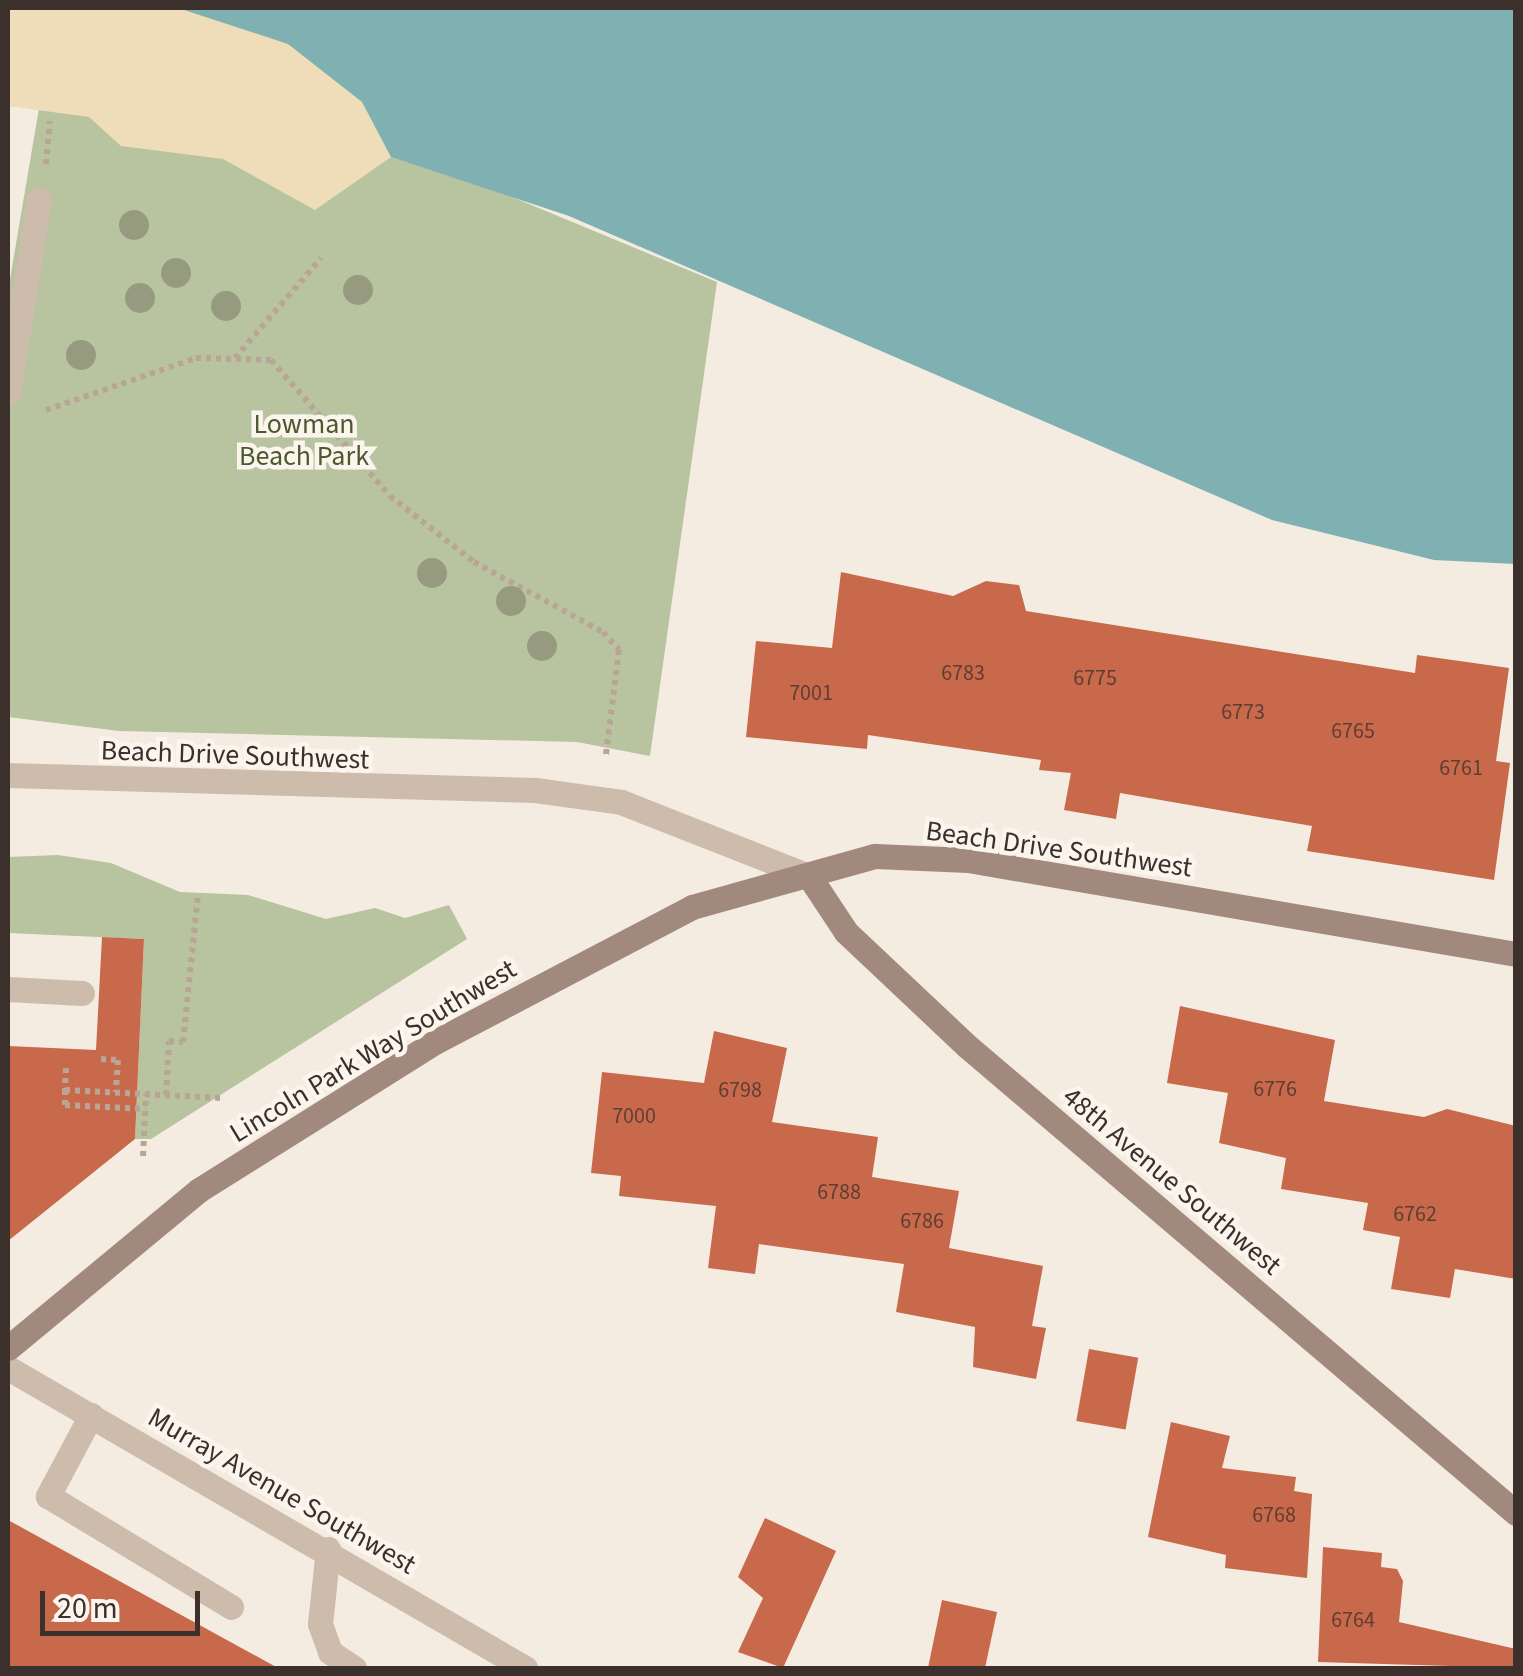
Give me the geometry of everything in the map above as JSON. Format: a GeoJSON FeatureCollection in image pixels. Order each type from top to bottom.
{"type":"FeatureCollection","features":[{"type":"Feature","properties":{"kind":"main road","name":"Beach Drive Southwest"},"geometry":{"type":"LineString","coordinates":[[809,876],[875,856],[968,860],[1516,954]]}},
{"type":"Feature","properties":{"kind":"main road","name":"Lincoln Park Way Southwest"},"geometry":{"type":"LineString","coordinates":[[8,1348],[199,1190],[435,1042],[692,906],[809,876]]}},
{"type":"Feature","properties":{"kind":"main road","name":"48th Avenue Southwest"},"geometry":{"type":"LineString","coordinates":[[809,876],[846,932],[967,1046],[1516,1512]]}},
{"type":"Feature","properties":{"kind":"street"},"geometry":{"type":"LineString","coordinates":[[8,393],[39,200]]}},
{"type":"Feature","properties":{"kind":"street","name":"Beach Drive Southwest"},"geometry":{"type":"LineString","coordinates":[[8,775],[535,790],[621,802],[809,876]]}},
{"type":"Feature","properties":{"kind":"street"},"geometry":{"type":"LineString","coordinates":[[8,990],[82,993]]}},
{"type":"Feature","properties":{"kind":"street","name":"Murray Avenue Southwest"},"geometry":{"type":"LineString","coordinates":[[8,1368],[328,1550],[524,1668]]}},
{"type":"Feature","properties":{"kind":"street"},"geometry":{"type":"LineString","coordinates":[[91,1415],[48,1496],[231,1608]]}},
{"type":"Feature","properties":{"kind":"street"},"geometry":{"type":"LineString","coordinates":[[328,1550],[320,1624],[330,1652],[354,1668]]}},
{"type":"Feature","properties":{"kind":"path"},"geometry":{"type":"LineString","coordinates":[[234,359],[321,258]]}},
{"type":"Feature","properties":{"kind":"path"},"geometry":{"type":"LineString","coordinates":[[38,413],[196,358],[271,360],[390,496],[474,562],[603,632],[619,650],[621,679],[606,755]]}},
{"type":"Feature","properties":{"kind":"path"},"geometry":{"type":"LineString","coordinates":[[166,1095],[169,1041],[183,1042],[198,895]]}},
{"type":"Feature","properties":{"kind":"path"},"geometry":{"type":"LineString","coordinates":[[101,1059],[118,1060],[116,1092]]}},
{"type":"Feature","properties":{"kind":"path"},"geometry":{"type":"LineString","coordinates":[[66,1068],[65,1106],[146,1109]]}},
{"type":"Feature","properties":{"kind":"path"},"geometry":{"type":"LineString","coordinates":[[65,1090],[222,1098]]}},
{"type":"Feature","properties":{"kind":"path"},"geometry":{"type":"LineString","coordinates":[[144,1156],[146,1094]]}},
{"type":"Feature","properties":{"kind":"green space","name":"Lowman Beach Park"},"geometry":{"type":"Polygon","coordinates":[[[56,8],[717,282],[650,756],[577,742],[119,731],[8,717],[8,291],[56,8]]]}},
{"type":"Feature","properties":{"kind":"green space"},"geometry":{"type":"Polygon","coordinates":[[[58,855],[111,863],[180,892],[248,895],[326,919],[375,908],[405,918],[449,905],[467,939],[151,1139],[135,1139],[144,939],[8,933],[8,857],[58,855]]]}},
{"type":"Feature","properties":{"kind":"sand"},"geometry":{"type":"Polygon","coordinates":[[[8,8],[383,8],[452,177],[391,157],[315,210],[223,159],[121,146],[89,117],[8,106],[8,8]]]}},
{"type":"Feature","properties":{"kind":"water"},"geometry":{"type":"Polygon","coordinates":[[[178,8],[1515,8],[1515,564],[1434,560],[1272,520],[569,216],[391,157],[362,102],[288,44],[178,8]]]}},
{"type":"Feature","properties":{"kind":"building"},"geometry":{"type":"Polygon","coordinates":[[[841,572],[953,596],[986,581],[1019,585],[1026,611],[1415,673],[1417,655],[1509,668],[1496,761],[1510,763],[1494,880],[1307,851],[1312,826],[1120,793],[1116,819],[1064,810],[1071,773],[1039,770],[1041,760],[868,735],[867,749],[746,737],[756,641],[832,648],[841,572]]]}},
{"type":"Feature","properties":{"kind":"building"},"geometry":{"type":"Polygon","coordinates":[[[102,937],[144,939],[135,1139],[8,1241],[8,1046],[96,1050],[102,937]]]}},
{"type":"Feature","properties":{"kind":"building"},"geometry":{"type":"Polygon","coordinates":[[[1180,1006],[1335,1040],[1324,1101],[1424,1117],[1447,1109],[1516,1126],[1516,1279],[1455,1269],[1450,1298],[1391,1289],[1400,1237],[1363,1230],[1368,1203],[1281,1189],[1286,1158],[1219,1143],[1228,1093],[1167,1083],[1180,1006]]]}},
{"type":"Feature","properties":{"kind":"building"},"geometry":{"type":"Polygon","coordinates":[[[714,1031],[787,1048],[772,1122],[878,1137],[872,1177],[959,1191],[949,1248],[1043,1266],[1032,1326],[1046,1328],[1036,1379],[973,1367],[975,1327],[896,1312],[904,1264],[759,1244],[755,1274],[708,1268],[716,1206],[619,1196],[621,1176],[591,1173],[602,1072],[704,1083],[714,1031]]]}},
{"type":"Feature","properties":{"kind":"building"},"geometry":{"type":"Polygon","coordinates":[[[1089,1349],[1138,1358],[1126,1430],[1076,1421],[1089,1349]]]}},
{"type":"Feature","properties":{"kind":"building"},"geometry":{"type":"Polygon","coordinates":[[[1171,1422],[1230,1436],[1222,1468],[1296,1477],[1294,1491],[1312,1494],[1307,1578],[1225,1568],[1226,1555],[1148,1537],[1171,1422]]]}},
{"type":"Feature","properties":{"kind":"building"},"geometry":{"type":"Polygon","coordinates":[[[765,1518],[836,1551],[783,1668],[738,1652],[763,1598],[738,1577],[765,1518]]]}},
{"type":"Feature","properties":{"kind":"building"},"geometry":{"type":"Polygon","coordinates":[[[8,1520],[278,1668],[8,1668],[8,1520]]]}},
{"type":"Feature","properties":{"kind":"building"},"geometry":{"type":"Polygon","coordinates":[[[1323,1547],[1382,1553],[1381,1567],[1397,1569],[1403,1581],[1399,1622],[1516,1649],[1516,1668],[1318,1662],[1323,1547]]]}},
{"type":"Feature","properties":{"kind":"building"},"geometry":{"type":"Polygon","coordinates":[[[942,1600],[997,1612],[985,1668],[928,1668],[942,1600]]]}}]}
